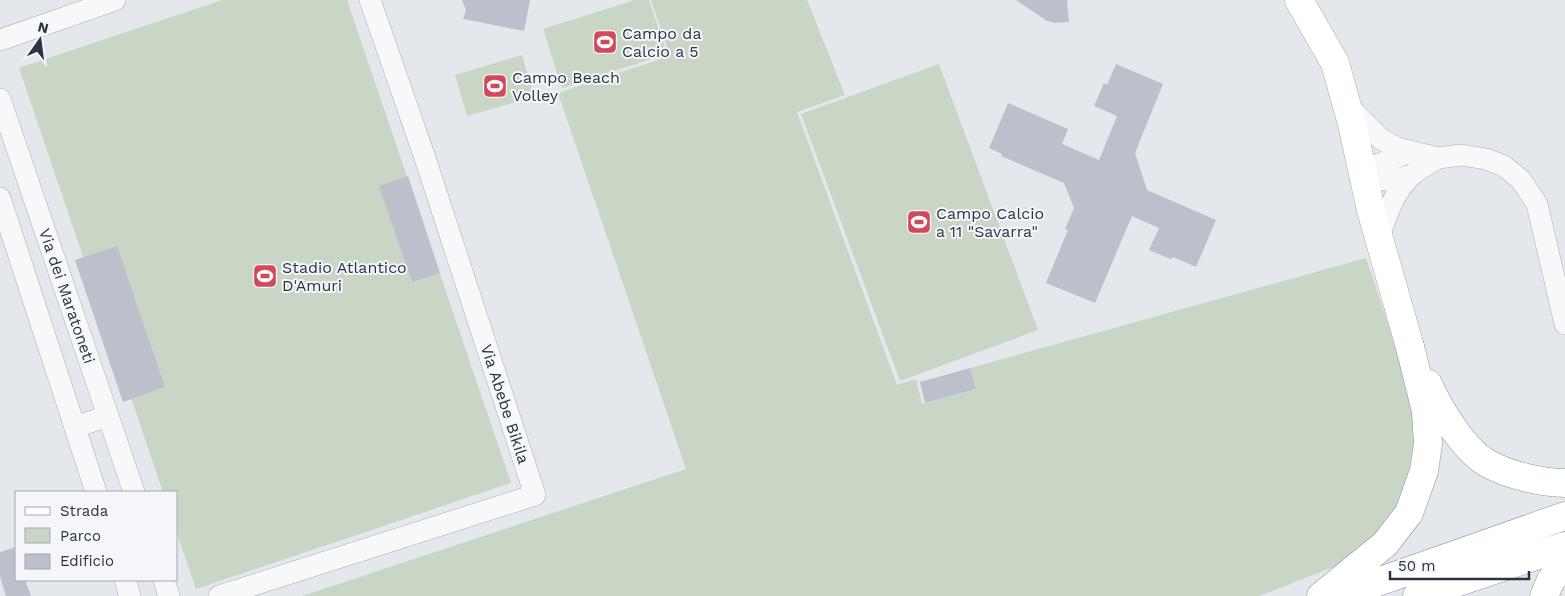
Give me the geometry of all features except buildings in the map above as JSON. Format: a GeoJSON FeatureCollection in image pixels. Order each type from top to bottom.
{"type":"FeatureCollection","features":[{"type":"Feature","properties":{"kind":"main road"},"geometry":{"type":"LineString","coordinates":[[1299,0],[1334,62],[1347,105],[1379,238],[1426,411],[1428,444],[1424,471],[1409,513],[1385,544],[1321,596]]}},
{"type":"Feature","properties":{"kind":"main road"},"geometry":{"type":"LineString","coordinates":[[1410,347],[1436,401],[1460,439],[1487,463],[1520,476],[1548,483],[1565,484]]}},
{"type":"Feature","properties":{"kind":"main road"},"geometry":{"type":"LineString","coordinates":[[1338,596],[1565,516]]}},
{"type":"Feature","properties":{"kind":"main road"},"geometry":{"type":"LineString","coordinates":[[1417,596],[1565,546]]}},
{"type":"Feature","properties":{"kind":"main road"},"geometry":{"type":"LineString","coordinates":[[1544,596],[1551,580],[1565,566]]}},
{"type":"Feature","properties":{"kind":"street"},"geometry":{"type":"LineString","coordinates":[[0,40],[115,0]]}},
{"type":"Feature","properties":{"kind":"street","name":"Via Abebe Bikila"},"geometry":{"type":"LineString","coordinates":[[219,596],[534,495],[424,155],[370,0]]}},
{"type":"Feature","properties":{"kind":"street","name":"Via dei Maratoneti"},"geometry":{"type":"LineString","coordinates":[[0,99],[134,491]]}},
{"type":"Feature","properties":{"kind":"street"},"geometry":{"type":"LineString","coordinates":[[1347,105],[1381,139],[1398,148],[1438,158],[1461,155],[1486,159],[1504,166],[1521,180],[1537,204],[1565,324]]}},
{"type":"Feature","properties":{"kind":"street"},"geometry":{"type":"LineString","coordinates":[[1363,175],[1376,165],[1411,152]]}},
{"type":"Feature","properties":{"kind":"street"},"geometry":{"type":"LineString","coordinates":[[1379,238],[1394,199],[1405,182],[1412,175],[1438,158]]}},
{"type":"Feature","properties":{"kind":"street"},"geometry":{"type":"LineString","coordinates":[[1363,175],[1376,180],[1389,180],[1412,175]]}},
{"type":"Feature","properties":{"kind":"street","name":"Via dei Maratoneti"},"geometry":{"type":"LineString","coordinates":[[0,198],[96,491]]}},
{"type":"Feature","properties":{"kind":"street"},"geometry":{"type":"LineString","coordinates":[[24,270],[55,260]]}},
{"type":"Feature","properties":{"kind":"street"},"geometry":{"type":"LineString","coordinates":[[75,427],[108,416]]}},
{"type":"Feature","properties":{"kind":"street"},"geometry":{"type":"LineString","coordinates":[[125,581],[130,596]]}},
{"type":"Feature","properties":{"kind":"street"},"geometry":{"type":"LineString","coordinates":[[164,581],[169,596]]}},
{"type":"Feature","properties":{"kind":"green space","name":"Stadio Atlantico D'Amuri"},"geometry":{"type":"Polygon","coordinates":[[[222,0],[347,0],[511,483],[196,589],[178,537],[178,491],[163,491],[19,68],[222,0]]]}},
{"type":"Feature","properties":{"kind":"green space","name":"Campo da Calcio a 5"},"geometry":{"type":"Polygon","coordinates":[[[635,0],[649,0],[667,54],[562,88],[543,29],[635,0]]]}},
{"type":"Feature","properties":{"kind":"green space"},"geometry":{"type":"Polygon","coordinates":[[[651,0],[807,0],[845,95],[797,112],[897,385],[916,379],[922,404],[976,389],[970,368],[1366,258],[1421,421],[1406,503],[1357,558],[1259,596],[302,596],[686,469],[558,93],[670,56],[651,0]]]}},
{"type":"Feature","properties":{"kind":"green space","name":"Campo Beach Volley"},"geometry":{"type":"Polygon","coordinates":[[[522,55],[534,97],[467,116],[455,75],[522,55]]]}},
{"type":"Feature","properties":{"kind":"green space","name":"Campo Calcio a 11 \"Savarra\""},"geometry":{"type":"Polygon","coordinates":[[[939,64],[1038,330],[900,381],[801,114],[939,64]]]}},
{"type":"Feature","properties":{"kind":"place","name":"Campo da Calcio a 5"},"geometry":{"type":"Point","coordinates":[605,42]}},
{"type":"Feature","properties":{"kind":"place","name":"Campo Beach Volley"},"geometry":{"type":"Point","coordinates":[495,86]}},
{"type":"Feature","properties":{"kind":"place","name":"Campo Calcio a 11 \"Savarra\""},"geometry":{"type":"Point","coordinates":[919,222]}},
{"type":"Feature","properties":{"kind":"place","name":"Stadio Atlantico D'Amuri"},"geometry":{"type":"Point","coordinates":[265,276]}}]}
